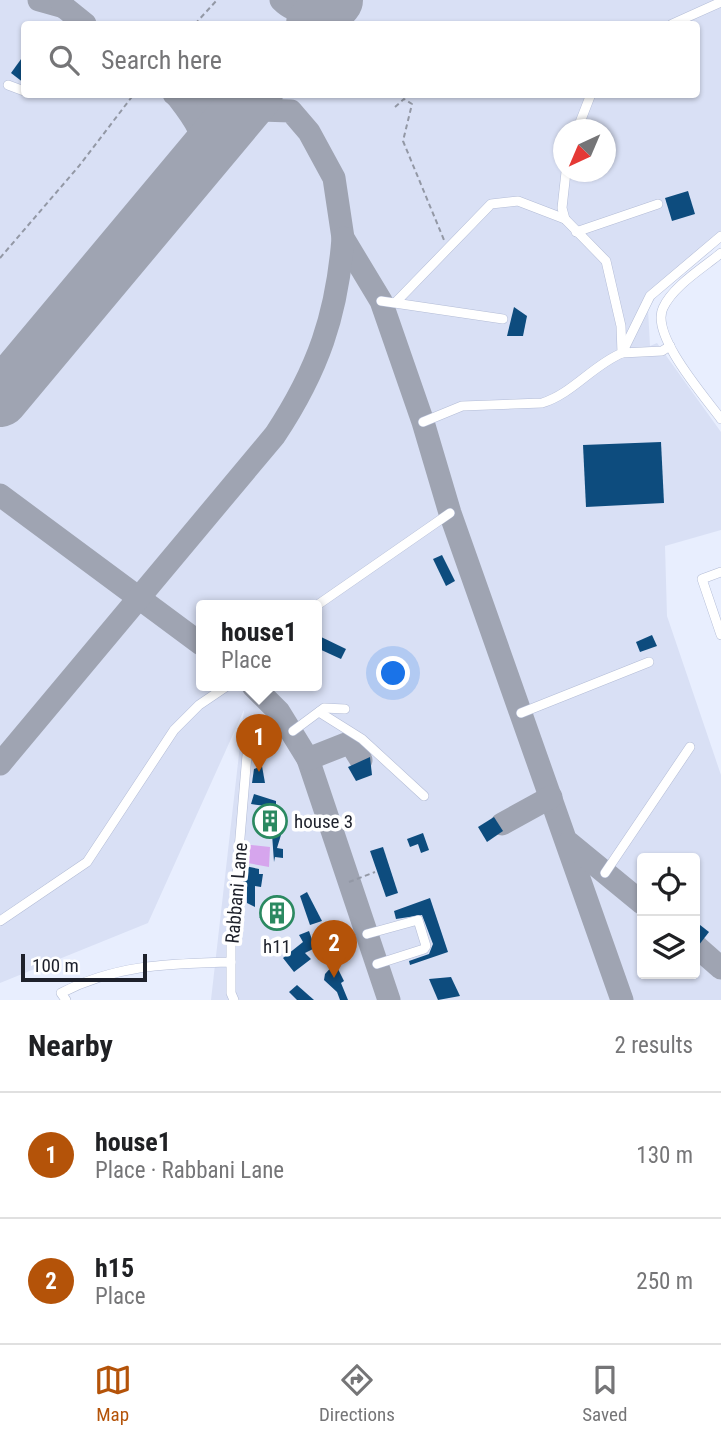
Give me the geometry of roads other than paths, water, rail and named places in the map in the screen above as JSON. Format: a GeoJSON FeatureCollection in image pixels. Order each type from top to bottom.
{"type":"FeatureCollection","features":[{"type":"Feature","properties":{"kind":"street"},"geometry":{"type":"LineString","coordinates":[[679,21],[721,2]]}},
{"type":"Feature","properties":{"kind":"street"},"geometry":{"type":"LineString","coordinates":[[8,85],[21,90]]}},
{"type":"Feature","properties":{"kind":"street"},"geometry":{"type":"LineString","coordinates":[[581,119],[589,98]]}},
{"type":"Feature","properties":{"kind":"street"},"geometry":{"type":"LineString","coordinates":[[565,182],[562,208],[565,219],[601,254],[609,267],[621,326],[622,354]]}},
{"type":"Feature","properties":{"kind":"street"},"geometry":{"type":"LineString","coordinates":[[396,302],[491,204],[518,201],[565,219]]}},
{"type":"Feature","properties":{"kind":"street"},"geometry":{"type":"LineString","coordinates":[[576,232],[658,204]]}},
{"type":"Feature","properties":{"kind":"street"},"geometry":{"type":"LineString","coordinates":[[622,354],[650,296],[721,236]]}},
{"type":"Feature","properties":{"kind":"street"},"geometry":{"type":"LineString","coordinates":[[721,253],[674,292],[662,310],[661,329],[721,419]]}},
{"type":"Feature","properties":{"kind":"street"},"geometry":{"type":"LineString","coordinates":[[381,301],[503,319]]}},
{"type":"Feature","properties":{"kind":"street"},"geometry":{"type":"LineString","coordinates":[[423,422],[462,406],[542,403],[554,400],[610,359],[622,354],[662,351],[670,346]]}},
{"type":"Feature","properties":{"kind":"street"},"geometry":{"type":"LineString","coordinates":[[322,602],[450,513]]}},
{"type":"Feature","properties":{"kind":"street"},"geometry":{"type":"LineString","coordinates":[[721,572],[702,579],[721,635]]}},
{"type":"Feature","properties":{"kind":"street"},"geometry":{"type":"LineString","coordinates":[[521,713],[649,662]]}},
{"type":"Feature","properties":{"kind":"street"},"geometry":{"type":"LineString","coordinates":[[0,921],[87,862],[174,730],[199,705],[220,691]]}},
{"type":"Feature","properties":{"kind":"street"},"geometry":{"type":"LineString","coordinates":[[293,731],[331,706],[345,709]]}},
{"type":"Feature","properties":{"kind":"street"},"geometry":{"type":"LineString","coordinates":[[319,712],[362,739],[424,796]]}},
{"type":"Feature","properties":{"kind":"street","name":"Rabbani Lane"},"geometry":{"type":"LineString","coordinates":[[229,998],[248,743]]}},
{"type":"Feature","properties":{"kind":"street"},"geometry":{"type":"LineString","coordinates":[[605,873],[690,747]]}},
{"type":"Feature","properties":{"kind":"street"},"geometry":{"type":"LineString","coordinates":[[367,934],[418,920],[426,946],[424,949],[377,964]]}},
{"type":"Feature","properties":{"kind":"street"},"geometry":{"type":"LineString","coordinates":[[66,1000],[61,993],[83,983],[149,964],[231,962]]}},
{"type":"Feature","properties":{"kind":"place","name":"house1"},"geometry":{"type":"Point","coordinates":[259,772]}},
{"type":"Feature","properties":{"kind":"place","name":"house 3"},"geometry":{"type":"Point","coordinates":[270,821]}},
{"type":"Feature","properties":{"kind":"place","name":"h11"},"geometry":{"type":"Point","coordinates":[277,913]}},
{"type":"Feature","properties":{"kind":"place","name":"h15"},"geometry":{"type":"Point","coordinates":[334,978]}}]}
